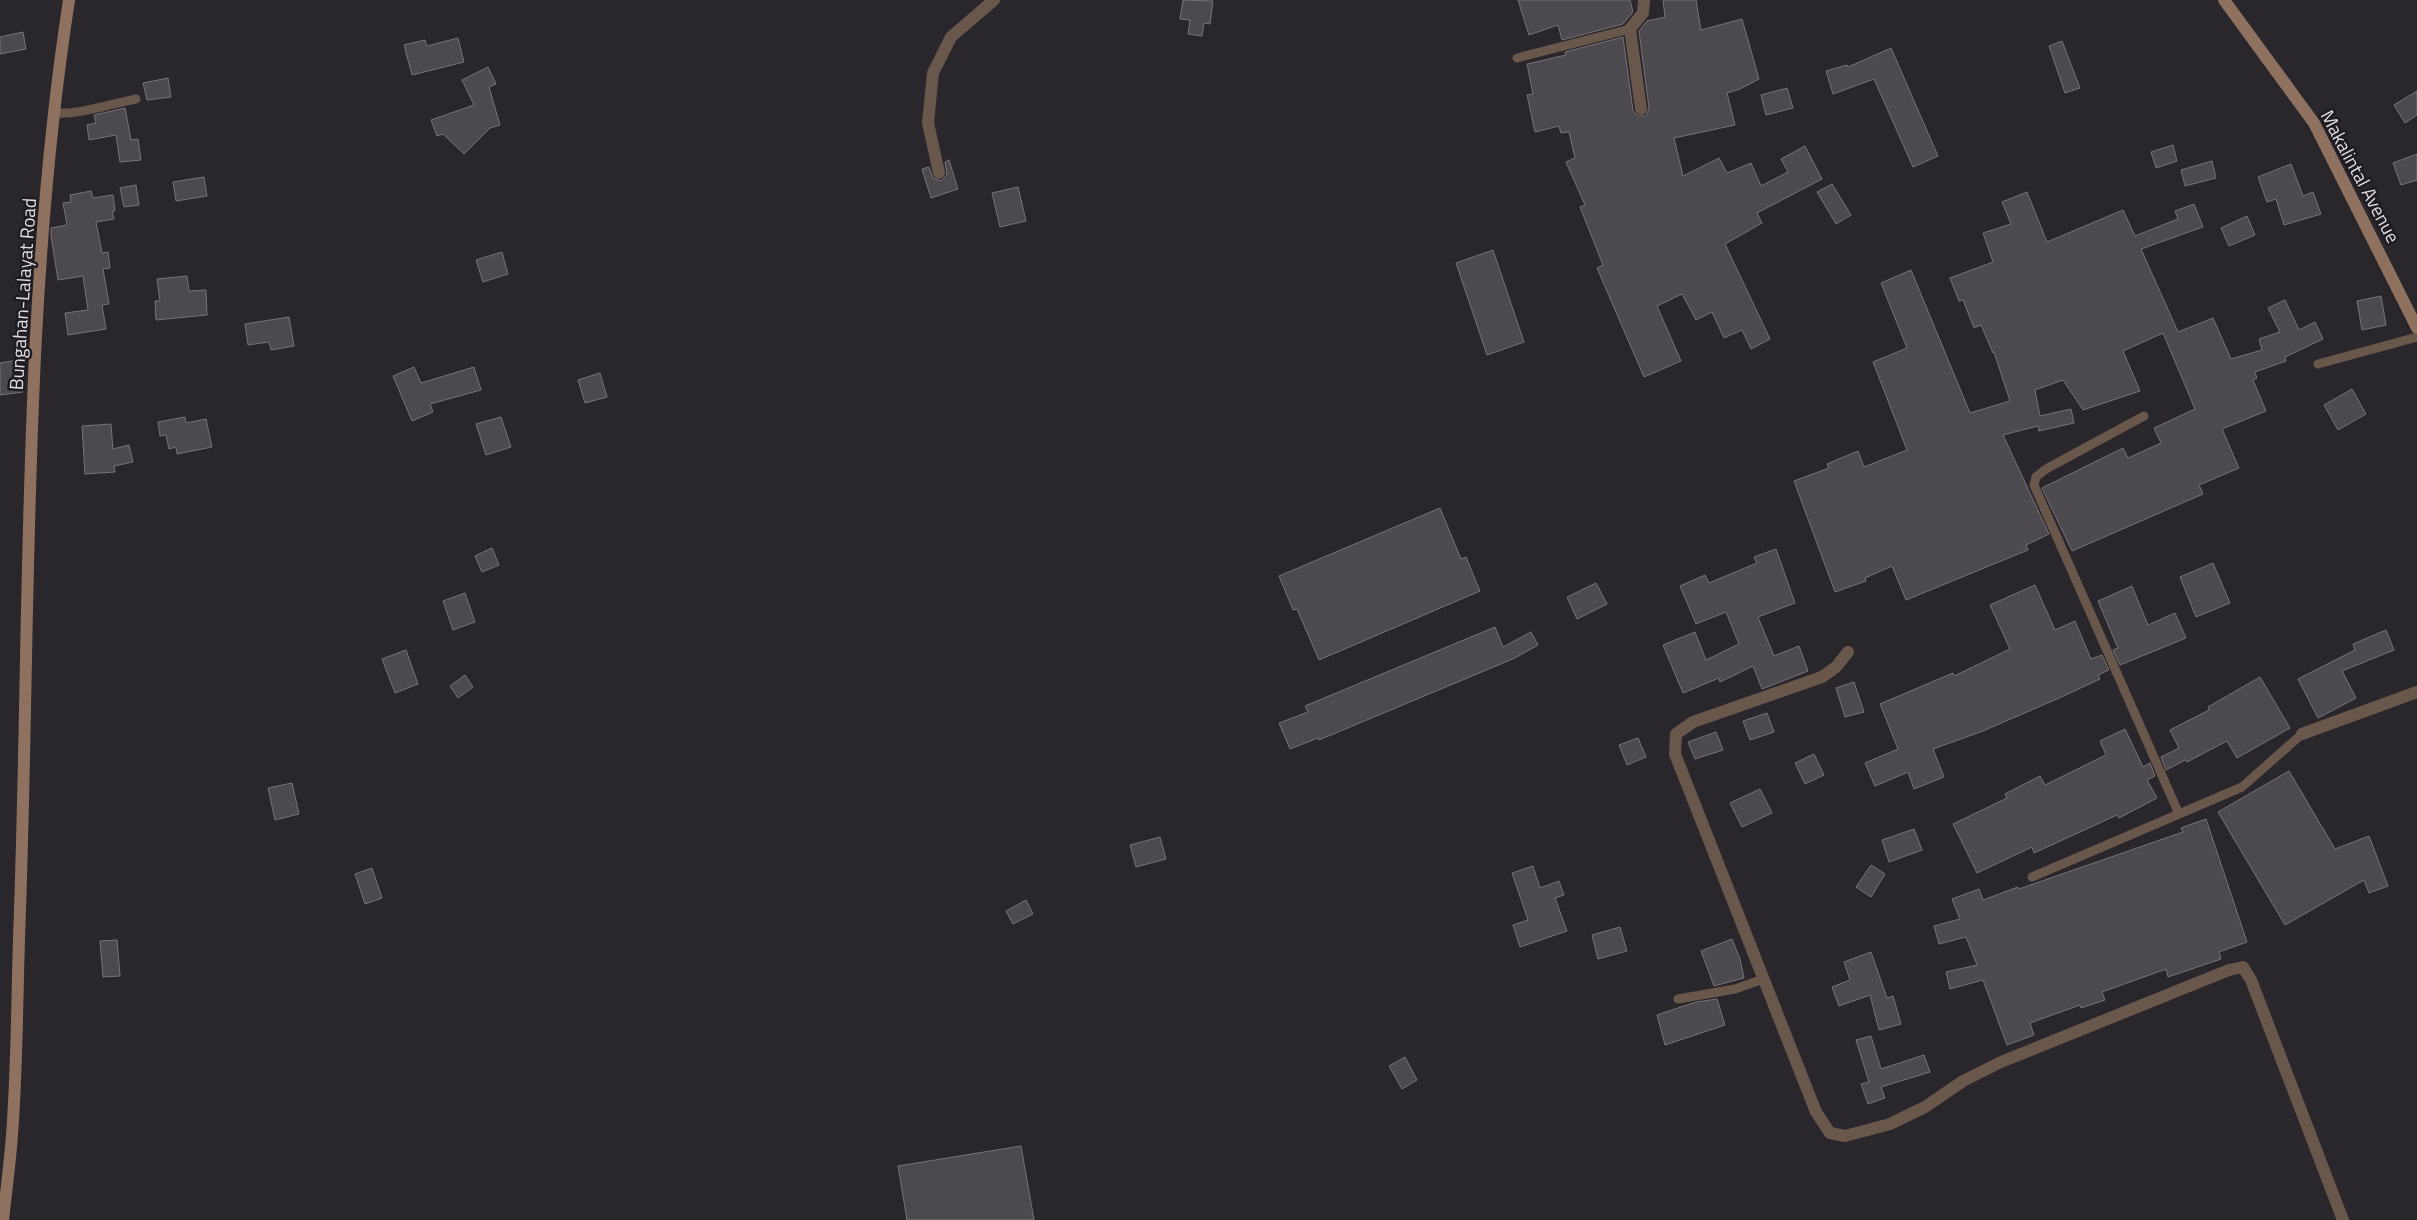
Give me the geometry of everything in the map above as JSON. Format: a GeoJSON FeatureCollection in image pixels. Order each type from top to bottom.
{"type":"FeatureCollection","features":[{"type":"Feature","properties":{"kind":"street","name":"Bungahan-Lalayat Road"},"geometry":{"type":"LineString","coordinates":[[3,1220],[12,1135],[24,822],[31,469],[39,293],[54,113],[70,0]]}},
{"type":"Feature","properties":{"kind":"street"},"geometry":{"type":"LineString","coordinates":[[939,173],[928,123],[933,73],[951,37],[994,0]]}},
{"type":"Feature","properties":{"kind":"street"},"geometry":{"type":"LineString","coordinates":[[1641,109],[1630,29],[1643,14],[1644,0]]}},
{"type":"Feature","properties":{"kind":"street","name":"Makalintal Avenue"},"geometry":{"type":"LineString","coordinates":[[2224,0],[2314,123],[2417,328]]}},
{"type":"Feature","properties":{"kind":"street"},"geometry":{"type":"LineString","coordinates":[[1848,652],[1836,667],[1822,677],[1693,722],[1676,734],[1676,754],[1816,1112],[1830,1133],[1845,1136],[1890,1124],[1925,1107],[1963,1081],[2001,1062],[2229,970],[2243,967],[2254,989],[2343,1220]]}},
{"type":"Feature","properties":{"kind":"street"},"geometry":{"type":"LineString","coordinates":[[2302,734],[2417,692]]}},
{"type":"Feature","properties":{"kind":"lane"},"geometry":{"type":"LineString","coordinates":[[1518,58],[1630,29]]}},
{"type":"Feature","properties":{"kind":"lane"},"geometry":{"type":"LineString","coordinates":[[54,113],[72,114],[90,108],[136,99]]}},
{"type":"Feature","properties":{"kind":"lane"},"geometry":{"type":"LineString","coordinates":[[2318,364],[2417,337]]}},
{"type":"Feature","properties":{"kind":"lane"},"geometry":{"type":"LineString","coordinates":[[2144,416],[2046,469],[2036,476],[2034,485],[2179,814]]}},
{"type":"Feature","properties":{"kind":"lane"},"geometry":{"type":"LineString","coordinates":[[2032,877],[2242,787],[2302,734]]}},
{"type":"Feature","properties":{"kind":"lane"},"geometry":{"type":"LineString","coordinates":[[1678,999],[1735,988],[1763,979]]}},
{"type":"Feature","properties":{"kind":"building"},"geometry":{"type":"Polygon","coordinates":[[[1183,0],[1213,1],[1210,24],[1204,23],[1202,36],[1188,34],[1190,20],[1180,19],[1183,0]]]}},
{"type":"Feature","properties":{"kind":"building"},"geometry":{"type":"Polygon","coordinates":[[[1518,0],[1630,0],[1633,12],[1623,24],[1562,40],[1558,25],[1529,35],[1518,0]]]}},
{"type":"Feature","properties":{"kind":"building"},"geometry":{"type":"Polygon","coordinates":[[[1663,0],[1696,0],[1701,30],[1742,19],[1759,79],[1740,89],[1727,93],[1735,125],[1674,138],[1683,176],[1719,158],[1727,173],[1751,163],[1761,186],[1788,172],[1781,159],[1805,146],[1822,179],[1757,213],[1762,223],[1725,244],[1770,339],[1751,349],[1742,330],[1724,338],[1712,312],[1696,320],[1682,294],[1657,306],[1681,361],[1644,377],[1597,268],[1603,265],[1580,207],[1585,205],[1566,162],[1575,158],[1569,132],[1561,133],[1559,126],[1535,132],[1527,95],[1533,94],[1527,64],[1566,55],[1565,52],[1623,37],[1633,111],[1638,116],[1646,116],[1649,108],[1639,31],[1647,21],[1665,17],[1663,0]]]}},
{"type":"Feature","properties":{"kind":"building"},"geometry":{"type":"Polygon","coordinates":[[[23,32],[26,49],[0,54],[0,37],[23,32]]]}},
{"type":"Feature","properties":{"kind":"building"},"geometry":{"type":"Polygon","coordinates":[[[458,38],[464,62],[412,75],[404,45],[425,40],[427,46],[458,38]]]}},
{"type":"Feature","properties":{"kind":"building"},"geometry":{"type":"Polygon","coordinates":[[[2062,41],[2080,88],[2065,93],[2049,46],[2062,41]]]}},
{"type":"Feature","properties":{"kind":"building"},"geometry":{"type":"Polygon","coordinates":[[[1891,48],[1938,156],[1913,167],[1874,79],[1833,94],[1826,71],[1847,65],[1848,67],[1891,48]]]}},
{"type":"Feature","properties":{"kind":"building"},"geometry":{"type":"Polygon","coordinates":[[[488,67],[496,84],[489,87],[500,125],[490,128],[464,154],[443,134],[437,136],[431,120],[474,105],[462,80],[488,67]]]}},
{"type":"Feature","properties":{"kind":"building"},"geometry":{"type":"Polygon","coordinates":[[[168,78],[171,97],[147,100],[143,83],[168,78]]]}},
{"type":"Feature","properties":{"kind":"building"},"geometry":{"type":"Polygon","coordinates":[[[1787,88],[1793,108],[1766,115],[1761,95],[1787,88]]]}},
{"type":"Feature","properties":{"kind":"building"},"geometry":{"type":"Polygon","coordinates":[[[2417,91],[2417,115],[2405,123],[2394,105],[2417,91]]]}},
{"type":"Feature","properties":{"kind":"building"},"geometry":{"type":"Polygon","coordinates":[[[125,108],[131,140],[138,139],[141,160],[120,162],[116,135],[89,140],[87,125],[96,123],[94,115],[125,108]]]}},
{"type":"Feature","properties":{"kind":"building"},"geometry":{"type":"Polygon","coordinates":[[[2173,145],[2177,161],[2156,168],[2151,152],[2173,145]]]}},
{"type":"Feature","properties":{"kind":"building"},"geometry":{"type":"Polygon","coordinates":[[[2417,154],[2417,180],[2401,185],[2393,163],[2417,154]]]}},
{"type":"Feature","properties":{"kind":"building"},"geometry":{"type":"Polygon","coordinates":[[[949,160],[958,189],[931,198],[922,169],[929,167],[933,178],[941,181],[947,175],[945,162],[949,160]]]}},
{"type":"Feature","properties":{"kind":"building"},"geometry":{"type":"Polygon","coordinates":[[[2212,161],[2216,178],[2185,186],[2181,170],[2212,161]]]}},
{"type":"Feature","properties":{"kind":"building"},"geometry":{"type":"Polygon","coordinates":[[[2291,164],[2303,196],[2313,192],[2321,214],[2284,225],[2276,199],[2267,202],[2258,177],[2291,164]]]}},
{"type":"Feature","properties":{"kind":"building"},"geometry":{"type":"Polygon","coordinates":[[[204,177],[207,196],[176,201],[173,182],[204,177]]]}},
{"type":"Feature","properties":{"kind":"building"},"geometry":{"type":"Polygon","coordinates":[[[1832,184],[1851,215],[1836,224],[1817,192],[1832,184]]]}},
{"type":"Feature","properties":{"kind":"building"},"geometry":{"type":"Polygon","coordinates":[[[136,185],[139,205],[124,207],[120,188],[136,185]]]}},
{"type":"Feature","properties":{"kind":"building"},"geometry":{"type":"Polygon","coordinates":[[[1018,187],[1026,221],[1000,227],[992,193],[1018,187]]]}},
{"type":"Feature","properties":{"kind":"building"},"geometry":{"type":"Polygon","coordinates":[[[91,191],[93,198],[113,195],[115,211],[112,211],[114,219],[96,222],[102,253],[108,252],[110,268],[103,269],[109,304],[102,305],[106,329],[68,335],[65,313],[88,310],[83,276],[58,280],[51,228],[67,225],[63,203],[71,202],[70,195],[91,191]]]}},
{"type":"Feature","properties":{"kind":"building"},"geometry":{"type":"Polygon","coordinates":[[[2027,192],[2047,242],[2123,210],[2135,236],[2178,219],[2175,211],[2194,204],[2203,227],[2141,249],[2178,332],[2213,318],[2231,359],[2262,350],[2259,339],[2280,332],[2268,308],[2285,300],[2299,330],[2315,322],[2323,339],[2285,357],[2286,361],[2255,372],[2257,378],[2253,380],[2266,411],[2222,429],[2239,468],[2199,485],[2203,494],[2072,551],[2042,488],[2123,448],[2128,458],[2161,443],[2154,428],[2195,409],[2163,333],[2123,351],[2140,391],[2083,410],[2063,380],[2035,390],[2040,416],[2071,409],[2074,423],[2039,431],[2038,426],[2003,435],[2049,534],[2026,545],[2028,550],[1906,600],[1892,566],[1865,578],[1866,581],[1835,592],[1794,481],[1829,468],[1827,464],[1858,451],[1864,467],[1907,450],[1873,362],[1907,348],[1881,283],[1911,270],[1970,413],[2010,401],[1994,352],[1981,325],[1974,328],[1963,300],[1959,301],[1950,278],[1993,262],[1983,233],[2011,224],[2002,202],[2027,192]]]}},
{"type":"Feature","properties":{"kind":"building"},"geometry":{"type":"Polygon","coordinates":[[[2247,216],[2255,235],[2229,246],[2221,228],[2247,216]]]}},
{"type":"Feature","properties":{"kind":"building"},"geometry":{"type":"Polygon","coordinates":[[[1493,250],[1524,342],[1487,355],[1456,263],[1493,250]]]}},
{"type":"Feature","properties":{"kind":"building"},"geometry":{"type":"Polygon","coordinates":[[[502,252],[508,274],[483,282],[476,260],[502,252]]]}},
{"type":"Feature","properties":{"kind":"building"},"geometry":{"type":"Polygon","coordinates":[[[187,276],[189,291],[206,290],[207,315],[156,320],[155,301],[160,301],[157,279],[187,276]]]}},
{"type":"Feature","properties":{"kind":"building"},"geometry":{"type":"Polygon","coordinates":[[[2381,296],[2386,325],[2362,330],[2357,301],[2381,296]]]}},
{"type":"Feature","properties":{"kind":"building"},"geometry":{"type":"Polygon","coordinates":[[[289,317],[294,346],[271,350],[269,342],[248,345],[245,324],[289,317]]]}},
{"type":"Feature","properties":{"kind":"building"},"geometry":{"type":"Polygon","coordinates":[[[18,360],[23,392],[0,395],[0,363],[18,360]]]}},
{"type":"Feature","properties":{"kind":"building"},"geometry":{"type":"Polygon","coordinates":[[[414,367],[421,383],[474,367],[481,390],[430,404],[433,412],[412,421],[393,376],[414,367]]]}},
{"type":"Feature","properties":{"kind":"building"},"geometry":{"type":"Polygon","coordinates":[[[600,373],[607,397],[585,403],[578,380],[600,373]]]}},
{"type":"Feature","properties":{"kind":"building"},"geometry":{"type":"Polygon","coordinates":[[[2352,389],[2366,414],[2338,430],[2324,405],[2352,389]]]}},
{"type":"Feature","properties":{"kind":"building"},"geometry":{"type":"Polygon","coordinates":[[[185,417],[186,423],[206,419],[212,447],[177,454],[176,447],[169,449],[166,435],[160,436],[158,422],[185,417]]]}},
{"type":"Feature","properties":{"kind":"building"},"geometry":{"type":"Polygon","coordinates":[[[501,417],[511,447],[486,455],[476,424],[501,417]]]}},
{"type":"Feature","properties":{"kind":"building"},"geometry":{"type":"Polygon","coordinates":[[[111,424],[113,449],[129,445],[133,462],[114,466],[115,472],[85,474],[82,426],[111,424]]]}},
{"type":"Feature","properties":{"kind":"building"},"geometry":{"type":"Polygon","coordinates":[[[1440,508],[1461,559],[1466,557],[1480,591],[1319,660],[1297,609],[1293,610],[1279,576],[1440,508]]]}},
{"type":"Feature","properties":{"kind":"building"},"geometry":{"type":"Polygon","coordinates":[[[492,548],[499,565],[482,572],[475,556],[492,548]]]}},
{"type":"Feature","properties":{"kind":"building"},"geometry":{"type":"Polygon","coordinates":[[[1776,549],[1795,603],[1758,617],[1774,656],[1799,646],[1808,671],[1762,689],[1753,666],[1720,682],[1719,678],[1683,693],[1663,645],[1695,632],[1706,660],[1739,644],[1726,612],[1696,624],[1680,586],[1705,575],[1709,583],[1757,563],[1754,557],[1776,549]]]}},
{"type":"Feature","properties":{"kind":"building"},"geometry":{"type":"Polygon","coordinates":[[[2213,563],[2230,603],[2196,617],[2180,577],[2213,563]]]}},
{"type":"Feature","properties":{"kind":"building"},"geometry":{"type":"Polygon","coordinates":[[[1596,583],[1607,604],[1577,619],[1567,597],[1596,583]]]}},
{"type":"Feature","properties":{"kind":"building"},"geometry":{"type":"Polygon","coordinates":[[[2035,585],[2055,630],[2075,621],[2091,659],[2102,655],[2109,670],[2098,675],[2100,679],[2057,699],[1983,731],[1933,749],[1944,777],[1914,789],[1908,772],[1875,786],[1865,763],[1898,749],[1880,704],[1953,673],[1954,676],[2010,649],[1990,605],[2035,585]]]}},
{"type":"Feature","properties":{"kind":"building"},"geometry":{"type":"Polygon","coordinates":[[[2132,586],[2148,625],[2175,613],[2186,638],[2120,665],[2113,650],[2118,648],[2098,601],[2132,586]]]}},
{"type":"Feature","properties":{"kind":"building"},"geometry":{"type":"Polygon","coordinates":[[[465,593],[475,622],[453,630],[443,601],[465,593]]]}},
{"type":"Feature","properties":{"kind":"building"},"geometry":{"type":"Polygon","coordinates":[[[1495,627],[1503,647],[1531,632],[1538,645],[1515,658],[1319,740],[1318,738],[1290,749],[1279,723],[1308,712],[1305,706],[1495,627]]]}},
{"type":"Feature","properties":{"kind":"building"},"geometry":{"type":"Polygon","coordinates":[[[2386,630],[2394,650],[2342,671],[2356,698],[2318,718],[2298,679],[2355,650],[2353,644],[2386,630]]]}},
{"type":"Feature","properties":{"kind":"building"},"geometry":{"type":"Polygon","coordinates":[[[406,650],[418,684],[395,693],[382,659],[406,650]]]}},
{"type":"Feature","properties":{"kind":"building"},"geometry":{"type":"Polygon","coordinates":[[[465,675],[473,687],[458,698],[450,686],[465,675]]]}},
{"type":"Feature","properties":{"kind":"building"},"geometry":{"type":"Polygon","coordinates":[[[2260,677],[2290,728],[2237,758],[2227,741],[2187,762],[2185,760],[2166,770],[2161,757],[2179,748],[2170,730],[2209,710],[2208,707],[2260,677]]]}},
{"type":"Feature","properties":{"kind":"building"},"geometry":{"type":"Polygon","coordinates":[[[1854,682],[1864,712],[1845,717],[1836,688],[1854,682]]]}},
{"type":"Feature","properties":{"kind":"building"},"geometry":{"type":"Polygon","coordinates":[[[1767,713],[1774,732],[1750,740],[1743,721],[1767,713]]]}},
{"type":"Feature","properties":{"kind":"building"},"geometry":{"type":"Polygon","coordinates":[[[2125,729],[2143,767],[2150,763],[2155,776],[2147,780],[2157,798],[2119,818],[2117,815],[2034,853],[2032,847],[1977,873],[1953,824],[2007,798],[2005,794],[2040,776],[2045,785],[2106,755],[2100,741],[2125,729]]]}},
{"type":"Feature","properties":{"kind":"building"},"geometry":{"type":"Polygon","coordinates":[[[1716,732],[1723,750],[1695,759],[1688,742],[1716,732]]]}},
{"type":"Feature","properties":{"kind":"building"},"geometry":{"type":"Polygon","coordinates":[[[1638,738],[1646,757],[1627,765],[1619,745],[1638,738]]]}},
{"type":"Feature","properties":{"kind":"building"},"geometry":{"type":"Polygon","coordinates":[[[1814,754],[1824,775],[1805,784],[1795,763],[1814,754]]]}},
{"type":"Feature","properties":{"kind":"building"},"geometry":{"type":"Polygon","coordinates":[[[2289,771],[2335,849],[2369,836],[2388,886],[2369,893],[2364,880],[2285,925],[2218,812],[2289,771]]]}},
{"type":"Feature","properties":{"kind":"building"},"geometry":{"type":"Polygon","coordinates":[[[292,783],[299,814],[275,820],[268,788],[292,783]]]}},
{"type":"Feature","properties":{"kind":"building"},"geometry":{"type":"Polygon","coordinates":[[[1760,789],[1772,813],[1742,827],[1730,803],[1760,789]]]}},
{"type":"Feature","properties":{"kind":"building"},"geometry":{"type":"Polygon","coordinates":[[[2206,819],[2247,942],[2219,952],[2221,959],[2168,977],[2166,969],[2102,992],[2105,1000],[2081,1008],[2080,1005],[2030,1023],[2034,1035],[2007,1045],[1983,980],[1950,989],[1946,972],[1977,965],[1966,937],[1939,944],[1934,926],[1960,919],[1952,899],[1979,889],[1983,900],[2018,887],[2019,889],[2183,832],[2181,828],[2206,819]]]}},
{"type":"Feature","properties":{"kind":"building"},"geometry":{"type":"Polygon","coordinates":[[[1914,829],[1922,850],[1889,862],[1882,840],[1914,829]]]}},
{"type":"Feature","properties":{"kind":"building"},"geometry":{"type":"Polygon","coordinates":[[[1160,837],[1166,859],[1136,867],[1130,845],[1160,837]]]}},
{"type":"Feature","properties":{"kind":"building"},"geometry":{"type":"Polygon","coordinates":[[[1871,865],[1885,874],[1871,897],[1856,887],[1871,865]]]}},
{"type":"Feature","properties":{"kind":"building"},"geometry":{"type":"Polygon","coordinates":[[[1533,866],[1540,888],[1559,881],[1564,895],[1555,898],[1567,931],[1520,947],[1513,925],[1528,920],[1512,873],[1533,866]]]}},
{"type":"Feature","properties":{"kind":"building"},"geometry":{"type":"Polygon","coordinates":[[[372,868],[382,898],[365,904],[355,874],[372,868]]]}},
{"type":"Feature","properties":{"kind":"building"},"geometry":{"type":"Polygon","coordinates":[[[1026,900],[1033,914],[1013,924],[1006,911],[1026,900]]]}},
{"type":"Feature","properties":{"kind":"building"},"geometry":{"type":"Polygon","coordinates":[[[1620,927],[1627,951],[1598,959],[1592,935],[1620,927]]]}},
{"type":"Feature","properties":{"kind":"building"},"geometry":{"type":"Polygon","coordinates":[[[1732,939],[1740,959],[1744,978],[1714,986],[1701,951],[1732,939]]]}},
{"type":"Feature","properties":{"kind":"building"},"geometry":{"type":"Polygon","coordinates":[[[117,940],[120,976],[103,977],[100,941],[117,940]]]}},
{"type":"Feature","properties":{"kind":"building"},"geometry":{"type":"Polygon","coordinates":[[[1871,952],[1887,998],[1893,996],[1901,1024],[1879,1030],[1870,995],[1839,1006],[1832,987],[1850,980],[1844,962],[1871,952]]]}},
{"type":"Feature","properties":{"kind":"building"},"geometry":{"type":"Polygon","coordinates":[[[1717,999],[1725,1025],[1665,1045],[1657,1015],[1696,1002],[1717,999]]]}},
{"type":"Feature","properties":{"kind":"building"},"geometry":{"type":"Polygon","coordinates":[[[1871,1036],[1881,1069],[1924,1055],[1930,1072],[1881,1087],[1885,1098],[1868,1104],[1861,1084],[1869,1082],[1856,1040],[1871,1036]]]}},
{"type":"Feature","properties":{"kind":"building"},"geometry":{"type":"Polygon","coordinates":[[[1405,1057],[1417,1080],[1402,1089],[1389,1066],[1405,1057]]]}},
{"type":"Feature","properties":{"kind":"building"},"geometry":{"type":"Polygon","coordinates":[[[1021,1146],[1034,1220],[907,1220],[898,1166],[1021,1146]]]}}]}
